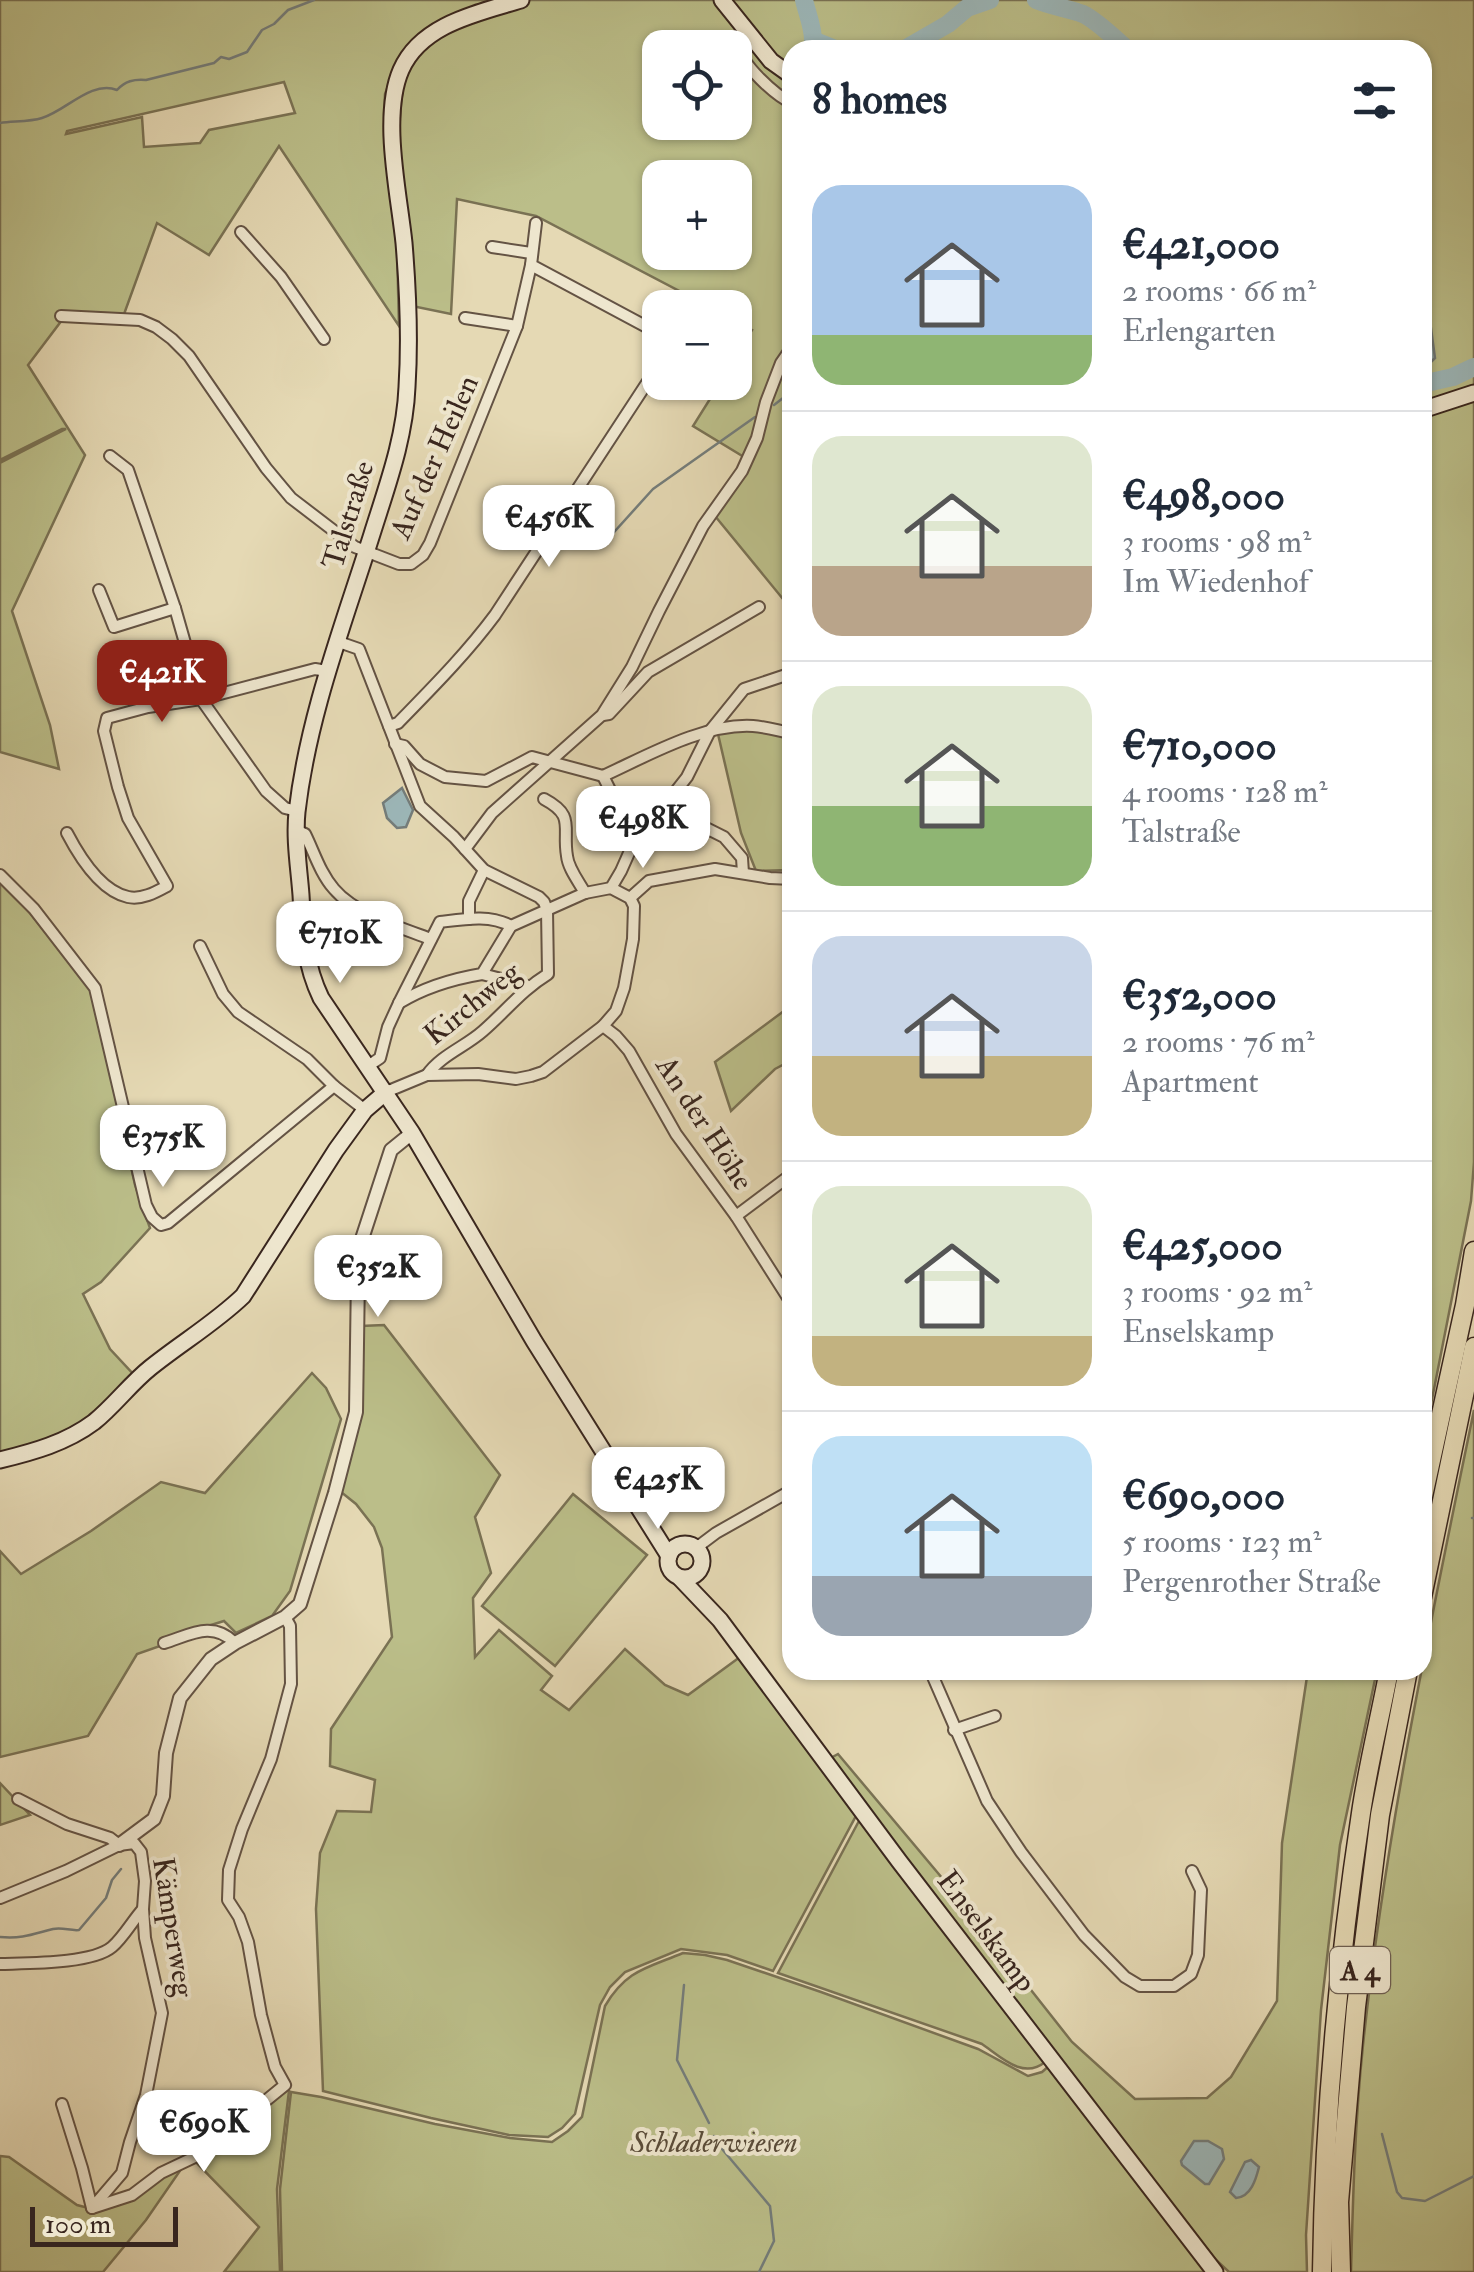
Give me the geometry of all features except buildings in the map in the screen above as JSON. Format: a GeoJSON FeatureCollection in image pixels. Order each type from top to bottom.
{"type":"FeatureCollection","features":[{"type":"Feature","properties":{"kind":"highway"},"geometry":{"type":"LineString","coordinates":[[1432,1455],[1474,1251]]}},
{"type":"Feature","properties":{"kind":"highway"},"geometry":{"type":"LineString","coordinates":[[1432,1549],[1474,1347]]}},
{"type":"Feature","properties":{"kind":"highway","name":"A 4"},"geometry":{"type":"LineString","coordinates":[[1322,2272],[1336,2006],[1362,1811],[1387,1680]]}},
{"type":"Feature","properties":{"kind":"highway","name":"A 4"},"geometry":{"type":"LineString","coordinates":[[1341,2272],[1339,2202],[1356,2007],[1380,1815],[1406,1680]]}},
{"type":"Feature","properties":{"kind":"main road","name":"Talstraße"},"geometry":{"type":"LineString","coordinates":[[386,1092],[310,976],[297,811],[327,672],[403,426],[407,388],[405,268],[392,134],[399,74],[407,58],[440,29],[521,0]]}},
{"type":"Feature","properties":{"kind":"main road"},"geometry":{"type":"LineString","coordinates":[[722,0],[744,30]]}},
{"type":"Feature","properties":{"kind":"main road"},"geometry":{"type":"LineString","coordinates":[[752,39],[782,69]]}},
{"type":"Feature","properties":{"kind":"main road"},"geometry":{"type":"LineString","coordinates":[[1432,407],[1474,393]]}},
{"type":"Feature","properties":{"kind":"main road"},"geometry":{"type":"LineString","coordinates":[[0,1460],[40,1450],[94,1422],[146,1371],[244,1296],[318,1176],[365,1110],[386,1092]]}},
{"type":"Feature","properties":{"kind":"main road","name":"Enselskamp"},"geometry":{"type":"LineString","coordinates":[[386,1092],[619,1476],[682,1550],[701,1554],[700,1569],[708,1597],[720,1620]]}},
{"type":"Feature","properties":{"kind":"main road","name":"Enselskamp"},"geometry":{"type":"LineString","coordinates":[[682,1550],[669,1568],[720,1620],[899,1861],[1215,2272]]}},
{"type":"Feature","properties":{"kind":"main road"},"geometry":{"type":"LineString","coordinates":[[680,1578],[692,1577],[700,1569]]}},
{"type":"Feature","properties":{"kind":"street"},"geometry":{"type":"LineString","coordinates":[[752,68],[782,99]]}},
{"type":"Feature","properties":{"kind":"street","name":"Auf der Heilen"},"geometry":{"type":"LineString","coordinates":[[366,552],[399,564],[411,564],[422,554],[437,525],[517,326],[536,222]]}},
{"type":"Feature","properties":{"kind":"street"},"geometry":{"type":"LineString","coordinates":[[241,232],[281,277],[324,339]]}},
{"type":"Feature","properties":{"kind":"street"},"geometry":{"type":"LineString","coordinates":[[492,246],[531,259],[642,324]]}},
{"type":"Feature","properties":{"kind":"street"},"geometry":{"type":"LineString","coordinates":[[61,316],[140,320],[172,339],[189,356],[290,498],[366,552]]}},
{"type":"Feature","properties":{"kind":"street"},"geometry":{"type":"LineString","coordinates":[[465,318],[517,326]]}},
{"type":"Feature","properties":{"kind":"street"},"geometry":{"type":"LineString","coordinates":[[465,849],[492,813],[602,714],[632,667],[703,526],[742,471],[782,362]]}},
{"type":"Feature","properties":{"kind":"street"},"geometry":{"type":"LineString","coordinates":[[389,726],[398,723],[426,695],[495,615],[642,390]]}},
{"type":"Feature","properties":{"kind":"street"},"geometry":{"type":"LineString","coordinates":[[110,456],[128,470],[201,699],[266,792],[285,808],[297,811]]}},
{"type":"Feature","properties":{"kind":"street"},"geometry":{"type":"LineString","coordinates":[[99,590],[114,627],[175,608]]}},
{"type":"Feature","properties":{"kind":"street"},"geometry":{"type":"LineString","coordinates":[[602,714],[609,714],[648,672],[759,607]]}},
{"type":"Feature","properties":{"kind":"street"},"geometry":{"type":"LineString","coordinates":[[336,641],[359,649],[420,806],[484,870],[539,897],[547,910]]}},
{"type":"Feature","properties":{"kind":"street"},"geometry":{"type":"LineString","coordinates":[[66,833],[80,859],[107,886],[129,898],[151,895],[167,886],[128,818],[104,731],[107,718],[148,706],[201,699],[315,668],[327,672]]}},
{"type":"Feature","properties":{"kind":"street"},"geometry":{"type":"LineString","coordinates":[[611,888],[636,835],[687,777],[710,731],[744,689],[782,677]]}},
{"type":"Feature","properties":{"kind":"street"},"geometry":{"type":"LineString","coordinates":[[395,744],[404,746],[420,764],[445,777],[486,781],[532,757],[604,776],[710,731],[751,726],[782,732]]}},
{"type":"Feature","properties":{"kind":"street"},"geometry":{"type":"LineString","coordinates":[[604,776],[636,835]]}},
{"type":"Feature","properties":{"kind":"street"},"geometry":{"type":"LineString","coordinates":[[544,799],[567,820],[566,859],[585,894]]}},
{"type":"Feature","properties":{"kind":"street"},"geometry":{"type":"LineString","coordinates":[[654,819],[682,816],[724,837],[742,858],[743,873]]}},
{"type":"Feature","properties":{"kind":"street"},"geometry":{"type":"LineString","coordinates":[[296,830],[305,834],[320,868],[338,894],[373,917],[431,939]]}},
{"type":"Feature","properties":{"kind":"street"},"geometry":{"type":"LineString","coordinates":[[630,898],[649,881],[715,869],[782,879]]}},
{"type":"Feature","properties":{"kind":"street"},"geometry":{"type":"LineString","coordinates":[[469,918],[469,901],[484,870]]}},
{"type":"Feature","properties":{"kind":"street"},"geometry":{"type":"LineString","coordinates":[[0,875],[34,909],[95,988],[146,1204],[155,1222],[168,1222],[334,1086]]}},
{"type":"Feature","properties":{"kind":"street"},"geometry":{"type":"LineString","coordinates":[[386,1092],[427,1075],[478,1074],[516,1079],[543,1072],[616,1011],[630,963],[634,906],[630,898],[611,888],[585,894],[511,926],[482,974]]}},
{"type":"Feature","properties":{"kind":"street","name":"Kirchweg"},"geometry":{"type":"LineString","coordinates":[[427,1075],[434,1065],[481,1033],[528,986],[548,974],[547,910]]}},
{"type":"Feature","properties":{"kind":"street"},"geometry":{"type":"LineString","coordinates":[[368,1066],[380,1058],[399,1003],[440,922],[469,918],[500,920],[511,926]]}},
{"type":"Feature","properties":{"kind":"street"},"geometry":{"type":"LineString","coordinates":[[200,946],[223,994],[238,1012],[307,1059],[365,1110]]}},
{"type":"Feature","properties":{"kind":"street"},"geometry":{"type":"LineString","coordinates":[[399,1003],[421,990],[482,974],[528,986]]}},
{"type":"Feature","properties":{"kind":"street","name":"An der Höhe"},"geometry":{"type":"LineString","coordinates":[[602,1026],[629,1051],[676,1134],[736,1216],[782,1288]]}},
{"type":"Feature","properties":{"kind":"street"},"geometry":{"type":"LineString","coordinates":[[0,1898],[119,1844],[154,1819],[163,1796],[166,1753],[180,1698],[211,1659],[286,1617],[300,1604],[356,1412],[360,1245],[391,1150],[412,1133]]}},
{"type":"Feature","properties":{"kind":"street"},"geometry":{"type":"LineString","coordinates":[[736,1216],[782,1182]]}},
{"type":"Feature","properties":{"kind":"street"},"geometry":{"type":"LineString","coordinates":[[682,1550],[782,1496]]}},
{"type":"Feature","properties":{"kind":"street"},"geometry":{"type":"LineString","coordinates":[[62,2104],[92,2208],[132,2195],[162,2173],[199,2155],[285,2085],[275,2067],[261,2015],[248,1942],[228,1900],[230,1870],[271,1759],[291,1684],[290,1626],[286,1617]]}},
{"type":"Feature","properties":{"kind":"street"},"geometry":{"type":"LineString","coordinates":[[164,1643],[218,1630],[234,1643]]}},
{"type":"Feature","properties":{"kind":"street"},"geometry":{"type":"LineString","coordinates":[[934,1680],[987,1801],[1021,1852],[1084,1935],[1125,1977],[1140,1986],[1174,1986],[1191,1974],[1198,1955],[1201,1905],[1201,1890],[1192,1872]]}},
{"type":"Feature","properties":{"kind":"street"},"geometry":{"type":"LineString","coordinates":[[954,1730],[995,1716]]}},
{"type":"Feature","properties":{"kind":"street"},"geometry":{"type":"LineString","coordinates":[[18,1799],[119,1844]]}},
{"type":"Feature","properties":{"kind":"street","name":"Kämperweg"},"geometry":{"type":"LineString","coordinates":[[92,2208],[122,2173],[146,2094],[162,2013],[145,1938],[145,1881],[140,1852],[134,1843],[119,1844]]}},
{"type":"Feature","properties":{"kind":"street"},"geometry":{"type":"LineString","coordinates":[[0,1964],[85,1958],[111,1948],[143,1908]]}},
{"type":"Feature","properties":{"kind":"green space"},"geometry":{"type":"Polygon","coordinates":[[[0,0],[1474,0],[1474,1162],[1471,1201],[1432,1399],[1432,40],[782,40],[782,598],[715,516],[745,472],[776,386],[770,385],[744,457],[693,426],[709,400],[752,400],[752,290],[677,290],[536,216],[457,199],[451,314],[412,306],[399,159],[406,71],[394,70],[385,94],[384,114],[397,249],[399,326],[279,146],[209,255],[157,223],[123,317],[62,315],[28,365],[85,455],[12,611],[50,725],[59,769],[0,752],[0,463],[66,429],[0,460],[0,0]],[[284,82],[66,134],[142,117],[144,147],[200,143],[209,130],[295,113],[284,82]]]}},
{"type":"Feature","properties":{"kind":"green space"},"geometry":{"type":"Polygon","coordinates":[[[751,729],[782,735],[782,870],[756,871],[741,833],[718,734],[751,729]]]}},
{"type":"Feature","properties":{"kind":"green space"},"geometry":{"type":"Polygon","coordinates":[[[0,879],[92,991],[135,1185],[150,1228],[101,1282],[83,1294],[110,1349],[135,1376],[92,1416],[62,1434],[0,1454],[0,879]]]}},
{"type":"Feature","properties":{"kind":"green space"},"geometry":{"type":"Polygon","coordinates":[[[782,1012],[782,1065],[731,1111],[715,1062],[782,1012]]]}},
{"type":"Feature","properties":{"kind":"green space"},"geometry":{"type":"Polygon","coordinates":[[[384,1325],[500,1475],[475,1517],[491,1573],[473,1598],[475,1657],[499,1630],[552,1676],[541,1690],[569,1710],[625,1649],[665,1685],[688,1695],[740,1657],[858,1812],[773,1971],[727,1955],[681,1949],[625,1972],[610,1987],[600,2005],[575,2114],[548,2137],[509,2135],[323,2091],[316,1909],[320,1853],[337,1811],[371,1812],[375,1780],[330,1766],[331,1729],[392,1637],[382,1548],[374,1527],[341,1492],[361,1326],[384,1325]]]}},
{"type":"Feature","properties":{"kind":"green space"},"geometry":{"type":"Polygon","coordinates":[[[312,1373],[326,1388],[341,1419],[290,1591],[272,1616],[236,1633],[224,1621],[162,1640],[163,1645],[137,1654],[88,1736],[0,1757],[0,1551],[21,1574],[161,1482],[205,1493],[312,1373]]]}},
{"type":"Feature","properties":{"kind":"green space"},"geometry":{"type":"Polygon","coordinates":[[[1474,1410],[1474,2272],[1351,2272],[1360,2073],[1373,1965],[1420,1680],[1432,1680],[1432,1619],[1474,1410]]]}},
{"type":"Feature","properties":{"kind":"green space"},"geometry":{"type":"Polygon","coordinates":[[[573,1494],[647,1555],[555,1666],[482,1606],[573,1494]]]}},
{"type":"Feature","properties":{"kind":"green space"},"geometry":{"type":"Polygon","coordinates":[[[1306,1680],[1375,1680],[1340,1845],[1321,2010],[1307,2272],[1229,2272],[1054,2054],[829,1759],[838,1754],[1072,2042],[1135,2099],[1207,2098],[1231,2077],[1277,2001],[1282,1843],[1306,1680]]]}},
{"type":"Feature","properties":{"kind":"green space"},"geometry":{"type":"Polygon","coordinates":[[[0,1783],[30,1815],[0,1825],[0,1783]]]}},
{"type":"Feature","properties":{"kind":"green space"},"geometry":{"type":"Polygon","coordinates":[[[860,1819],[1045,2062],[1029,2069],[1020,2068],[982,2044],[778,1973],[860,1819]]]}},
{"type":"Feature","properties":{"kind":"green space","name":"Schladerwiesen"},"geometry":{"type":"Polygon","coordinates":[[[683,1953],[727,1960],[821,1992],[978,2049],[1028,2076],[1050,2065],[1211,2272],[282,2272],[280,2189],[291,2092],[435,2124],[552,2142],[582,2117],[605,2006],[613,1994],[629,1977],[683,1953]]]}},
{"type":"Feature","properties":{"kind":"green space"},"geometry":{"type":"Polygon","coordinates":[[[285,2087],[289,2091],[277,2189],[280,2272],[224,2272],[259,2227],[194,2160],[285,2087]]]}},
{"type":"Feature","properties":{"kind":"green space"},"geometry":{"type":"Polygon","coordinates":[[[0,2156],[9,2157],[77,2205],[92,2209],[184,2165],[103,2272],[0,2272],[0,2156]]]}},
{"type":"Feature","properties":{"kind":"water"},"geometry":{"type":"Polygon","coordinates":[[[402,788],[413,810],[406,827],[397,828],[387,818],[383,803],[402,788]]]}},
{"type":"Feature","properties":{"kind":"water"},"geometry":{"type":"Polygon","coordinates":[[[1194,2141],[1208,2141],[1222,2149],[1224,2159],[1209,2184],[1182,2165],[1194,2141]]]}},
{"type":"Feature","properties":{"kind":"water"},"geometry":{"type":"Polygon","coordinates":[[[1251,2160],[1259,2167],[1254,2182],[1246,2194],[1236,2198],[1230,2192],[1245,2162],[1251,2160]]]}},
{"type":"Feature","properties":{"kind":"waterway"},"geometry":{"type":"LineString","coordinates":[[0,123],[42,118],[98,89],[117,90],[130,81],[247,52],[262,30],[288,10],[314,0]]}},
{"type":"Feature","properties":{"kind":"waterway"},"geometry":{"type":"LineString","coordinates":[[804,0],[813,40]]}},
{"type":"Feature","properties":{"kind":"waterway"},"geometry":{"type":"LineString","coordinates":[[920,40],[967,8],[990,0]]}},
{"type":"Feature","properties":{"kind":"waterway"},"geometry":{"type":"LineString","coordinates":[[1036,0],[1083,14],[1117,40]]}},
{"type":"Feature","properties":{"kind":"waterway"},"geometry":{"type":"LineString","coordinates":[[1432,382],[1474,367]]}},
{"type":"Feature","properties":{"kind":"waterway"},"geometry":{"type":"LineString","coordinates":[[774,405],[782,399]]}},
{"type":"Feature","properties":{"kind":"waterway"},"geometry":{"type":"LineString","coordinates":[[606,541],[653,489],[755,417]]}},
{"type":"Feature","properties":{"kind":"waterway"},"geometry":{"type":"LineString","coordinates":[[0,1937],[79,1930],[106,1898],[121,1869]]}},
{"type":"Feature","properties":{"kind":"waterway"},"geometry":{"type":"LineString","coordinates":[[684,1985],[677,2060],[709,2123]]}},
{"type":"Feature","properties":{"kind":"waterway"},"geometry":{"type":"LineString","coordinates":[[1382,2134],[1402,2198],[1425,2201],[1474,2176]]}},
{"type":"Feature","properties":{"kind":"waterway"},"geometry":{"type":"LineString","coordinates":[[714,2136],[770,2206],[774,2241],[759,2272]]}}]}
